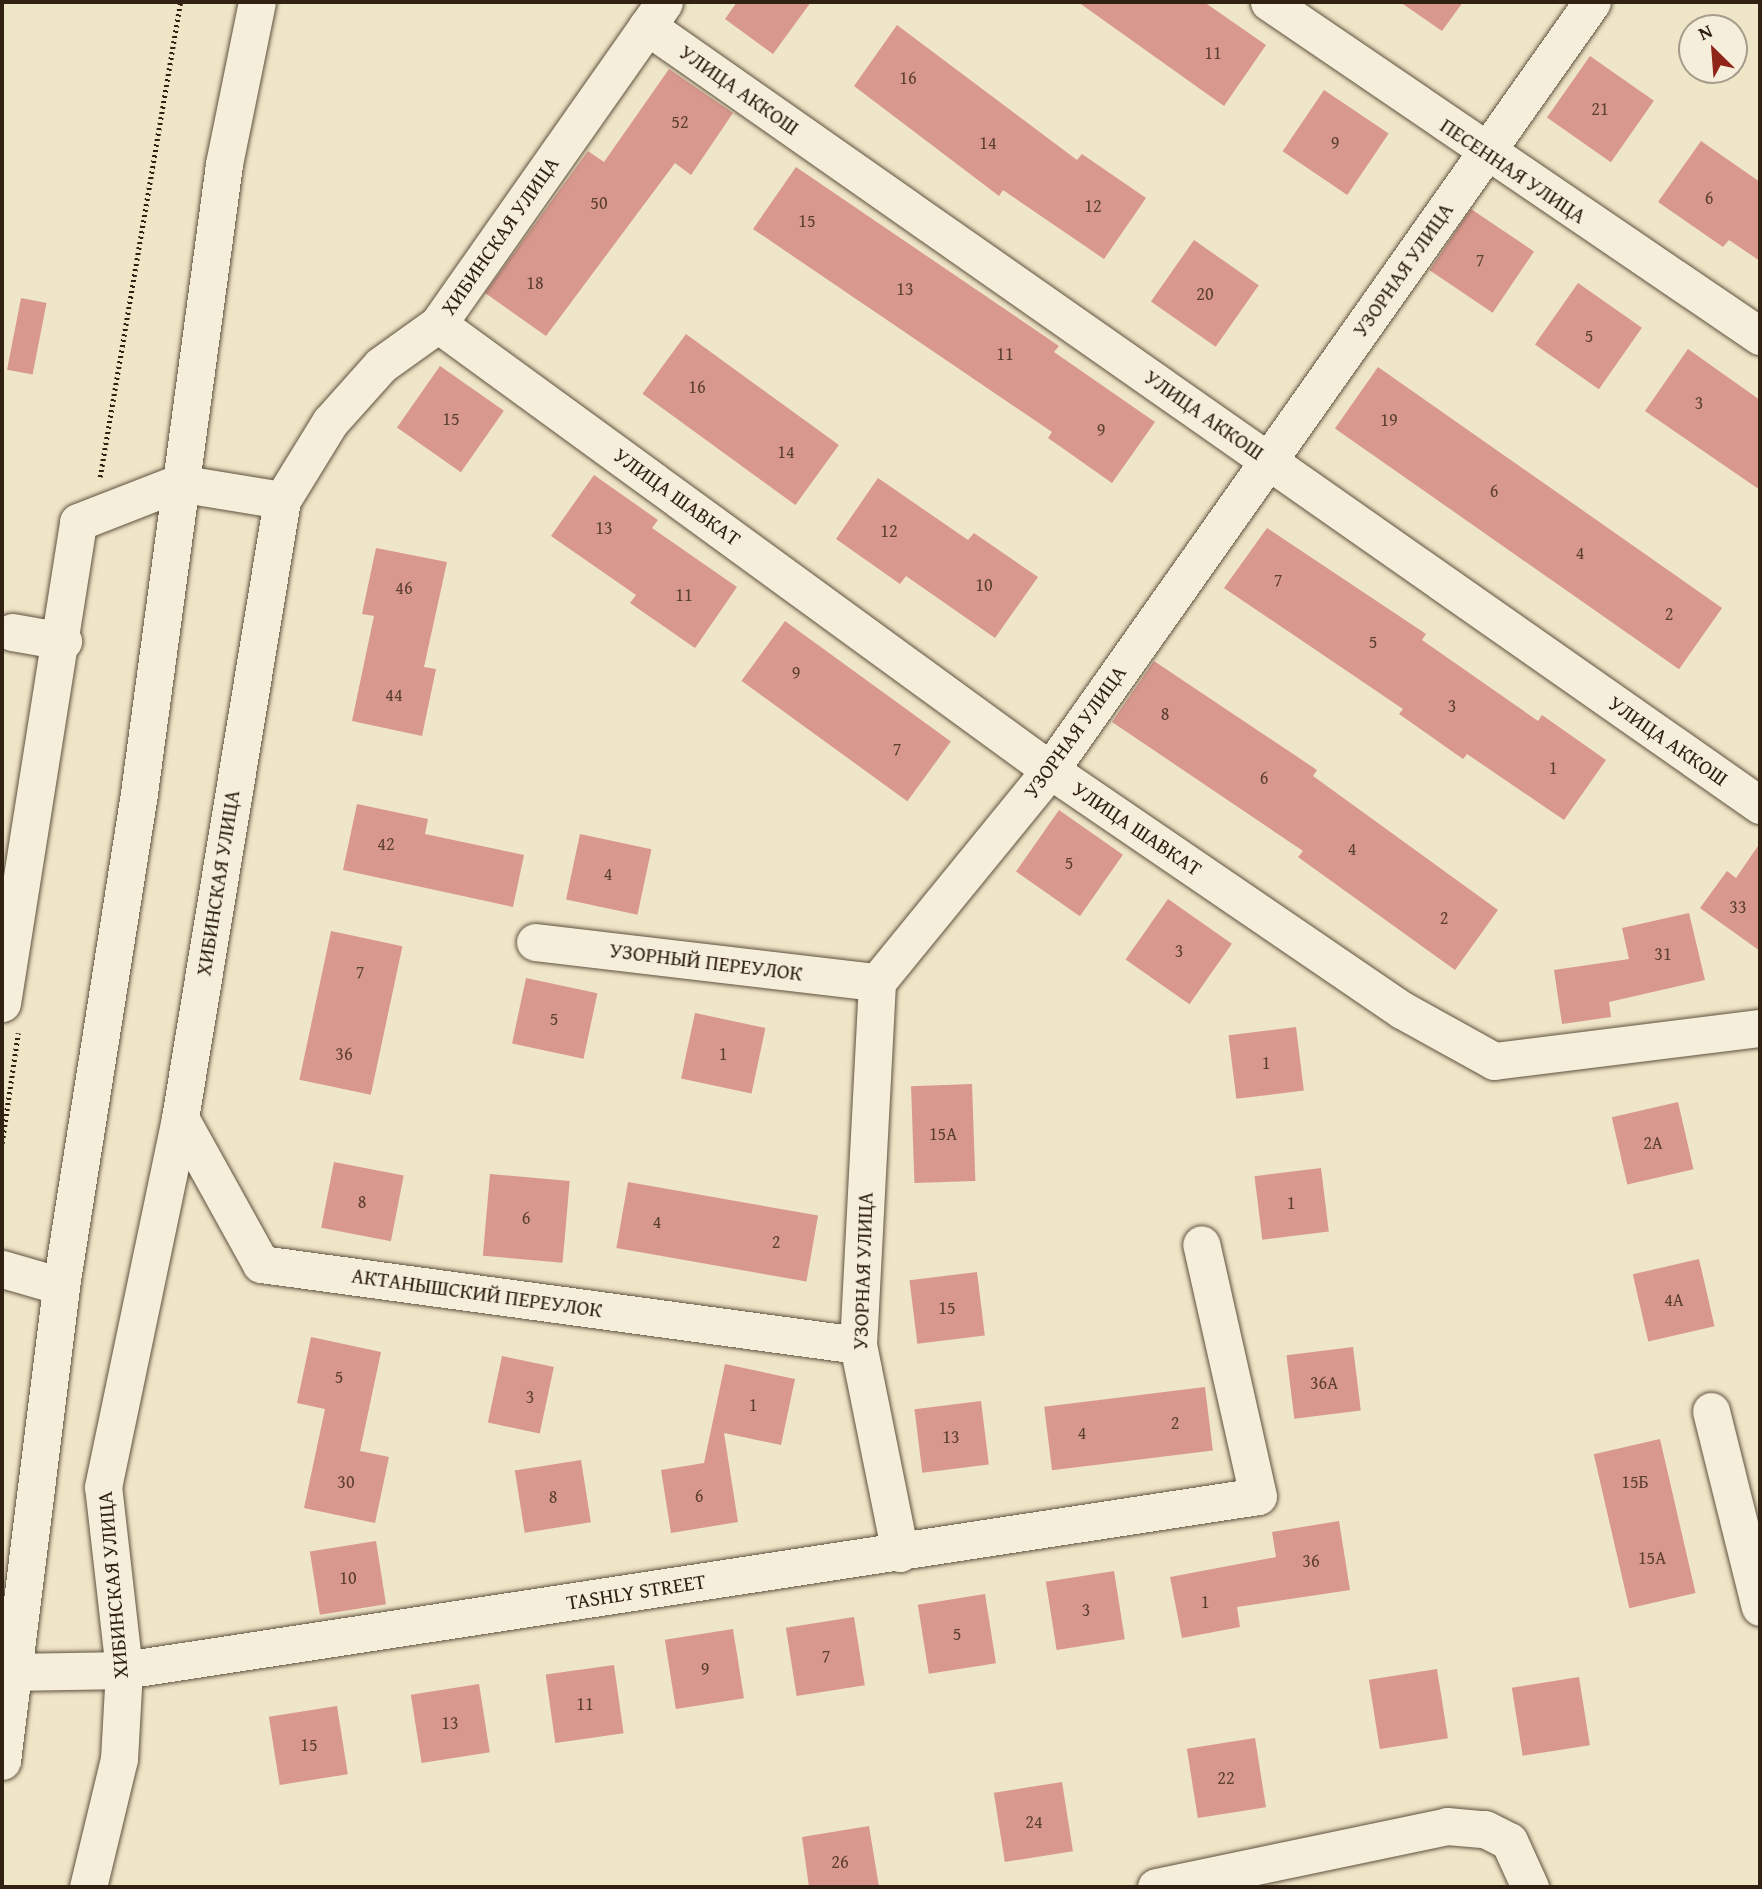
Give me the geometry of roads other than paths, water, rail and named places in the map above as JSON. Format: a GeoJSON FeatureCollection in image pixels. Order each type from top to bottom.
{"type":"FeatureCollection","features":[{"type":"Feature","properties":{"kind":"street"},"geometry":{"type":"LineString","coordinates":[[2,1761],[61,1286],[139,793],[178,483],[224,164],[257,2]]}},
{"type":"Feature","properties":{"kind":"street","name":"ПЕСЕННАЯ УЛИЦА"},"geometry":{"type":"LineString","coordinates":[[1269,2],[1485,153],[1760,336]]}},
{"type":"Feature","properties":{"kind":"street","name":"УЗОРНАЯ УЛИЦА"},"geometry":{"type":"LineString","coordinates":[[900,1553],[858,1345],[877,982],[1050,770],[1592,2]]}},
{"type":"Feature","properties":{"kind":"street","name":"ХИБИНСКАЯ УЛИЦА"},"geometry":{"type":"LineString","coordinates":[[88,1887],[119,1759],[124,1670],[103,1487],[180,1118],[282,500],[330,422],[381,365],[438,324],[655,14]]}},
{"type":"Feature","properties":{"kind":"street","name":"УЛИЦА АККОШ"},"geometry":{"type":"LineString","coordinates":[[655,14],[1268,461],[1760,806]]}},
{"type":"Feature","properties":{"kind":"street","name":"УЛИЦА ШАВКАТ"},"geometry":{"type":"LineString","coordinates":[[438,324],[1050,770],[1402,1010],[1494,1061],[1760,1028]]}},
{"type":"Feature","properties":{"kind":"street"},"geometry":{"type":"LineString","coordinates":[[2,1003],[63,641],[78,522],[178,483],[282,500]]}},
{"type":"Feature","properties":{"kind":"street"},"geometry":{"type":"LineString","coordinates":[[12,632],[63,641]]}},
{"type":"Feature","properties":{"kind":"street","name":"УЗОРНЫЙ ПЕРЕУЛОК"},"geometry":{"type":"LineString","coordinates":[[535,942],[877,982]]}},
{"type":"Feature","properties":{"kind":"street","name":"АКТАНЫШСКИЙ ПЕРЕУЛОК"},"geometry":{"type":"LineString","coordinates":[[180,1118],[261,1264],[858,1345]]}},
{"type":"Feature","properties":{"kind":"street","name":"TASHLY STREET"},"geometry":{"type":"LineString","coordinates":[[13,1672],[124,1670],[1258,1496],[1201,1244]]}},
{"type":"Feature","properties":{"kind":"street"},"geometry":{"type":"LineString","coordinates":[[2,1269],[61,1286]]}},
{"type":"Feature","properties":{"kind":"street"},"geometry":{"type":"LineString","coordinates":[[1711,1411],[1760,1607]]}},
{"type":"Feature","properties":{"kind":"street"},"geometry":{"type":"LineString","coordinates":[[1156,1887],[1447,1826],[1485,1829],[1509,1841],[1530,1887]]}}]}
